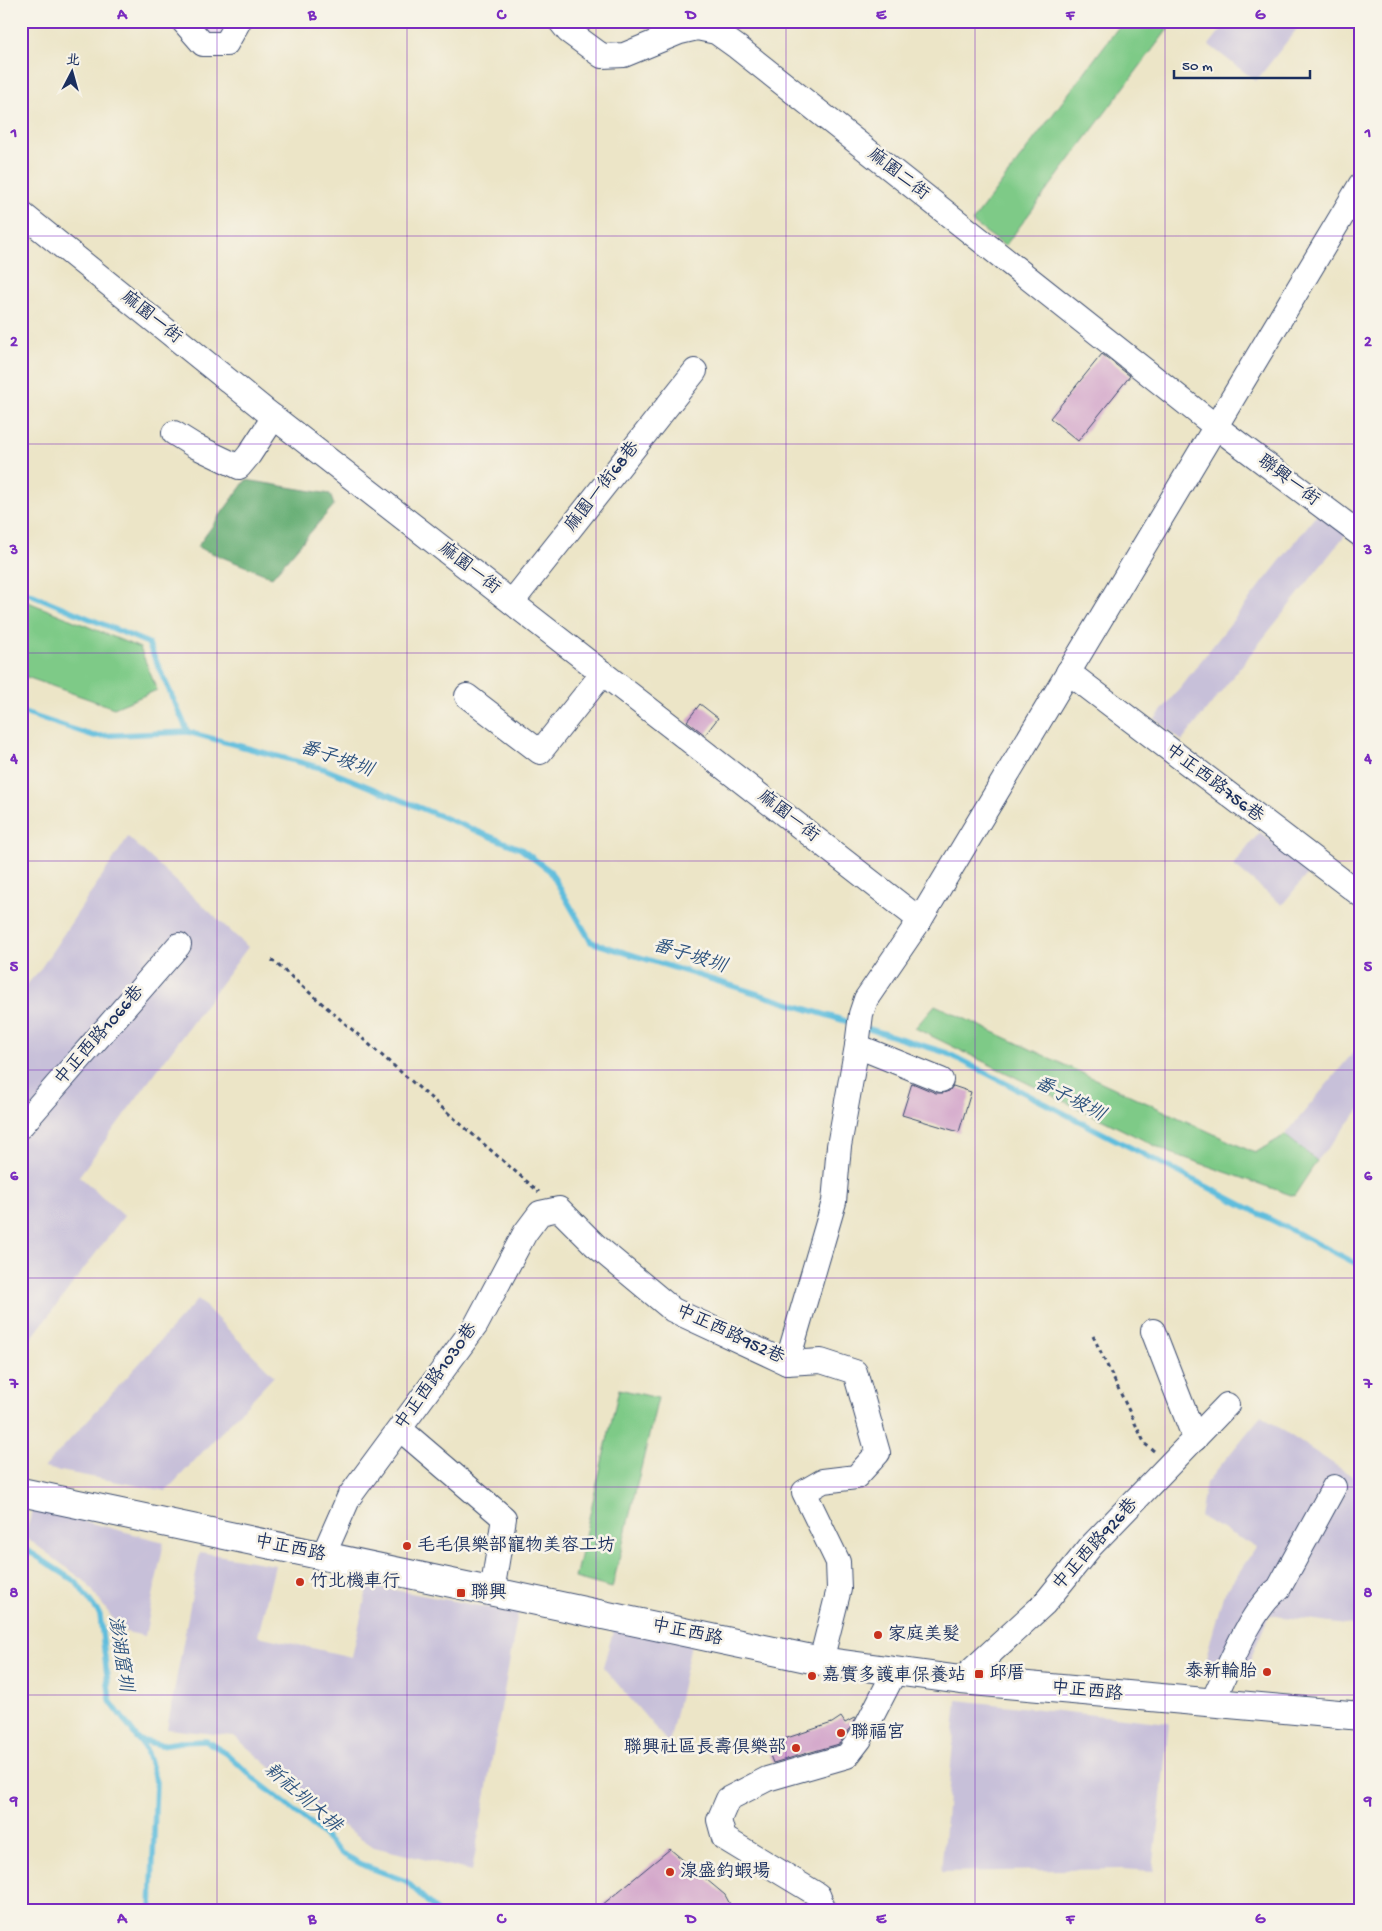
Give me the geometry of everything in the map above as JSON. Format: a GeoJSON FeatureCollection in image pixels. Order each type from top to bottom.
{"type":"FeatureCollection","features":[{"type":"Feature","properties":{"kind":"main road","name":"中正西路"},"geometry":{"type":"LineString","coordinates":[[21,1492],[821,1661],[961,1680],[1361,1716]]}},
{"type":"Feature","properties":{"kind":"street"},"geometry":{"type":"LineString","coordinates":[[182,21],[203,44],[226,44],[239,21]]}},
{"type":"Feature","properties":{"kind":"street","name":"麻園二街"},"geometry":{"type":"LineString","coordinates":[[560,21],[568,31],[602,56],[624,54],[680,32],[697,28],[716,32],[1215,426]]}},
{"type":"Feature","properties":{"kind":"street"},"geometry":{"type":"LineString","coordinates":[[787,1363],[834,1202],[839,1146],[861,1014],[866,999],[920,920],[1361,184]]}},
{"type":"Feature","properties":{"kind":"street","name":"麻園一街"},"geometry":{"type":"LineString","coordinates":[[21,213],[274,418],[920,920]]}},
{"type":"Feature","properties":{"kind":"street","name":"麻園一街68巷"},"geometry":{"type":"LineString","coordinates":[[512,602],[694,372]]}},
{"type":"Feature","properties":{"kind":"street"},"geometry":{"type":"LineString","coordinates":[[174,433],[195,446],[239,467],[274,418]]}},
{"type":"Feature","properties":{"kind":"street","name":"聯興一街"},"geometry":{"type":"LineString","coordinates":[[1215,426],[1361,535]]}},
{"type":"Feature","properties":{"kind":"street","name":"中正西路756巷"},"geometry":{"type":"LineString","coordinates":[[1068,672],[1361,895]]}},
{"type":"Feature","properties":{"kind":"street"},"geometry":{"type":"LineString","coordinates":[[467,696],[540,752],[603,673]]}},
{"type":"Feature","properties":{"kind":"street","name":"中正西路1066巷"},"geometry":{"type":"LineString","coordinates":[[21,1126],[180,945]]}},
{"type":"Feature","properties":{"kind":"street"},"geometry":{"type":"LineString","coordinates":[[857,1046],[941,1080]]}},
{"type":"Feature","properties":{"kind":"street","name":"中正西路952巷"},"geometry":{"type":"LineString","coordinates":[[559,1209],[595,1245],[673,1310],[787,1363],[821,1360],[855,1372],[878,1453],[856,1477],[823,1481],[804,1492],[838,1562],[839,1589],[821,1661]]}},
{"type":"Feature","properties":{"kind":"street","name":"中正西路1030巷"},"geometry":{"type":"LineString","coordinates":[[323,1556],[349,1497],[476,1324],[525,1233],[540,1213],[559,1209]]}},
{"type":"Feature","properties":{"kind":"street"},"geometry":{"type":"LineString","coordinates":[[1153,1331],[1195,1438]]}},
{"type":"Feature","properties":{"kind":"street","name":"中正西路926巷"},"geometry":{"type":"LineString","coordinates":[[961,1680],[1044,1604],[1091,1546],[1227,1405]]}},
{"type":"Feature","properties":{"kind":"street"},"geometry":{"type":"LineString","coordinates":[[400,1429],[504,1518],[492,1592]]}},
{"type":"Feature","properties":{"kind":"street"},"geometry":{"type":"LineString","coordinates":[[1212,1703],[1258,1610],[1271,1594],[1279,1588],[1334,1487]]}},
{"type":"Feature","properties":{"kind":"street"},"geometry":{"type":"LineString","coordinates":[[824,1910],[818,1895],[724,1838],[719,1820],[728,1799],[767,1779],[847,1756],[860,1738],[895,1671]]}},
{"type":"Feature","properties":{"kind":"path"},"geometry":{"type":"LineString","coordinates":[[272,960],[559,1209]]}},
{"type":"Feature","properties":{"kind":"path"},"geometry":{"type":"LineString","coordinates":[[1093,1336],[1145,1444],[1170,1464]]}},
{"type":"Feature","properties":{"kind":"shaded area"},"geometry":{"type":"Polygon","coordinates":[[[192,21],[234,21],[226,37],[206,37],[192,21]]]}},
{"type":"Feature","properties":{"kind":"shaded area"},"geometry":{"type":"Polygon","coordinates":[[[1228,21],[1303,21],[1256,81],[1209,45],[1228,21]]]}},
{"type":"Feature","properties":{"kind":"shaded area"},"geometry":{"type":"Polygon","coordinates":[[[1321,509],[1349,530],[1182,741],[1155,719],[1321,509]]]}},
{"type":"Feature","properties":{"kind":"shaded area"},"geometry":{"type":"Polygon","coordinates":[[[1260,832],[1309,872],[1282,905],[1233,865],[1260,832]]]}},
{"type":"Feature","properties":{"kind":"shaded area"},"geometry":{"type":"Polygon","coordinates":[[[128,837],[248,947],[79,1176],[124,1216],[21,1352],[21,991],[39,971],[128,837]]]}},
{"type":"Feature","properties":{"kind":"shaded area"},"geometry":{"type":"Polygon","coordinates":[[[1361,1043],[1361,1108],[1317,1161],[1285,1135],[1361,1043]]]}},
{"type":"Feature","properties":{"kind":"shaded area"},"geometry":{"type":"Polygon","coordinates":[[[198,1299],[274,1376],[166,1491],[44,1468],[198,1299]]]}},
{"type":"Feature","properties":{"kind":"shaded area"},"geometry":{"type":"Polygon","coordinates":[[[1261,1416],[1361,1482],[1361,1627],[1269,1615],[1243,1676],[1201,1675],[1223,1596],[1256,1547],[1200,1517],[1206,1483],[1261,1416]]]}},
{"type":"Feature","properties":{"kind":"shaded area"},"geometry":{"type":"Polygon","coordinates":[[[34,1508],[164,1542],[145,1636],[122,1631],[86,1582],[24,1536],[34,1508]]]}},
{"type":"Feature","properties":{"kind":"shaded area"},"geometry":{"type":"Polygon","coordinates":[[[200,1552],[275,1565],[258,1636],[352,1657],[368,1585],[518,1613],[472,1871],[374,1847],[320,1810],[234,1736],[167,1729],[200,1552]]]}},
{"type":"Feature","properties":{"kind":"shaded area"},"geometry":{"type":"Polygon","coordinates":[[[614,1628],[691,1644],[669,1744],[603,1667],[614,1628]]]}},
{"type":"Feature","properties":{"kind":"shaded area"},"geometry":{"type":"Polygon","coordinates":[[[957,1700],[1169,1723],[1153,1871],[1122,1869],[941,1872],[957,1700]]]}},
{"type":"Feature","properties":{"kind":"green space"},"geometry":{"type":"Polygon","coordinates":[[[1123,21],[1174,21],[1005,246],[972,222],[1123,21]]]}},
{"type":"Feature","properties":{"kind":"green space"},"geometry":{"type":"Polygon","coordinates":[[[246,480],[330,494],[334,505],[272,577],[197,547],[246,480]]]}},
{"type":"Feature","properties":{"kind":"green space"},"geometry":{"type":"Polygon","coordinates":[[[21,599],[140,648],[157,690],[114,708],[21,675],[21,599]]]}},
{"type":"Feature","properties":{"kind":"green space"},"geometry":{"type":"Polygon","coordinates":[[[935,1005],[1255,1153],[1285,1135],[1317,1161],[1294,1196],[1168,1152],[915,1028],[935,1005]]]}},
{"type":"Feature","properties":{"kind":"green space"},"geometry":{"type":"Polygon","coordinates":[[[619,1389],[658,1398],[612,1588],[575,1578],[619,1389]]]}},
{"type":"Feature","properties":{"kind":"building"},"geometry":{"type":"Polygon","coordinates":[[[1102,354],[1130,376],[1078,441],[1050,418],[1102,354]]]}},
{"type":"Feature","properties":{"kind":"building"},"geometry":{"type":"Polygon","coordinates":[[[700,704],[718,718],[705,735],[687,721],[700,704]]]}},
{"type":"Feature","properties":{"kind":"building"},"geometry":{"type":"Polygon","coordinates":[[[912,1083],[936,1093],[949,1091],[953,1086],[971,1092],[959,1132],[902,1115],[912,1083]]]}},
{"type":"Feature","properties":{"kind":"building","name":"聯興社區長壽俱樂部"},"geometry":{"type":"Polygon","coordinates":[[[841,1717],[845,1723],[856,1717],[839,1744],[773,1763],[766,1745],[832,1723],[841,1717]]]}},
{"type":"Feature","properties":{"kind":"building","name":"湶盛釣蝦場"},"geometry":{"type":"Polygon","coordinates":[[[670,1849],[725,1895],[733,1910],[596,1910],[670,1849]]]}},
{"type":"Feature","properties":{"kind":"waterway"},"geometry":{"type":"LineString","coordinates":[[21,590],[148,643],[188,732]]}},
{"type":"Feature","properties":{"kind":"waterway","name":"番子坡圳"},"geometry":{"type":"LineString","coordinates":[[21,712],[94,736],[188,732],[325,769],[521,849],[550,871],[591,942],[855,1024]]}},
{"type":"Feature","properties":{"kind":"waterway","name":"番子坡圳"},"geometry":{"type":"LineString","coordinates":[[866,1028],[947,1053],[1361,1266]]}},
{"type":"Feature","properties":{"kind":"waterway","name":"澎湖窟圳"},"geometry":{"type":"LineString","coordinates":[[21,1546],[76,1582],[100,1615],[110,1701],[146,1750],[156,1782],[151,1910]]}},
{"type":"Feature","properties":{"kind":"waterway","name":"新社圳大排"},"geometry":{"type":"LineString","coordinates":[[139,1740],[161,1745],[206,1741],[225,1752],[258,1782],[310,1823],[341,1853],[365,1866],[406,1881],[436,1910]]}},
{"type":"Feature","properties":{"kind":"place","name":"毛毛俱樂部寵物美容工坊"},"geometry":{"type":"Point","coordinates":[407,1546]}},
{"type":"Feature","properties":{"kind":"place","name":"竹北機車行"},"geometry":{"type":"Point","coordinates":[300,1582]}},
{"type":"Feature","properties":{"kind":"place","name":"聯興"},"geometry":{"type":"Point","coordinates":[461,1593]}},
{"type":"Feature","properties":{"kind":"place","name":"家庭美髮"},"geometry":{"type":"Point","coordinates":[878,1635]}},
{"type":"Feature","properties":{"kind":"place","name":"泰新輪胎"},"geometry":{"type":"Point","coordinates":[1267,1672]}},
{"type":"Feature","properties":{"kind":"place","name":"邱厝"},"geometry":{"type":"Point","coordinates":[979,1674]}},
{"type":"Feature","properties":{"kind":"place","name":"嘉實多護車保養站"},"geometry":{"type":"Point","coordinates":[812,1676]}},
{"type":"Feature","properties":{"kind":"place","name":"聯福宮"},"geometry":{"type":"Point","coordinates":[841,1733]}},
{"type":"Feature","properties":{"kind":"place","name":"聯興社區長壽俱樂部"},"geometry":{"type":"Point","coordinates":[796,1748]}},
{"type":"Feature","properties":{"kind":"place","name":"湶盛釣蝦場"},"geometry":{"type":"Point","coordinates":[670,1872]}}]}
